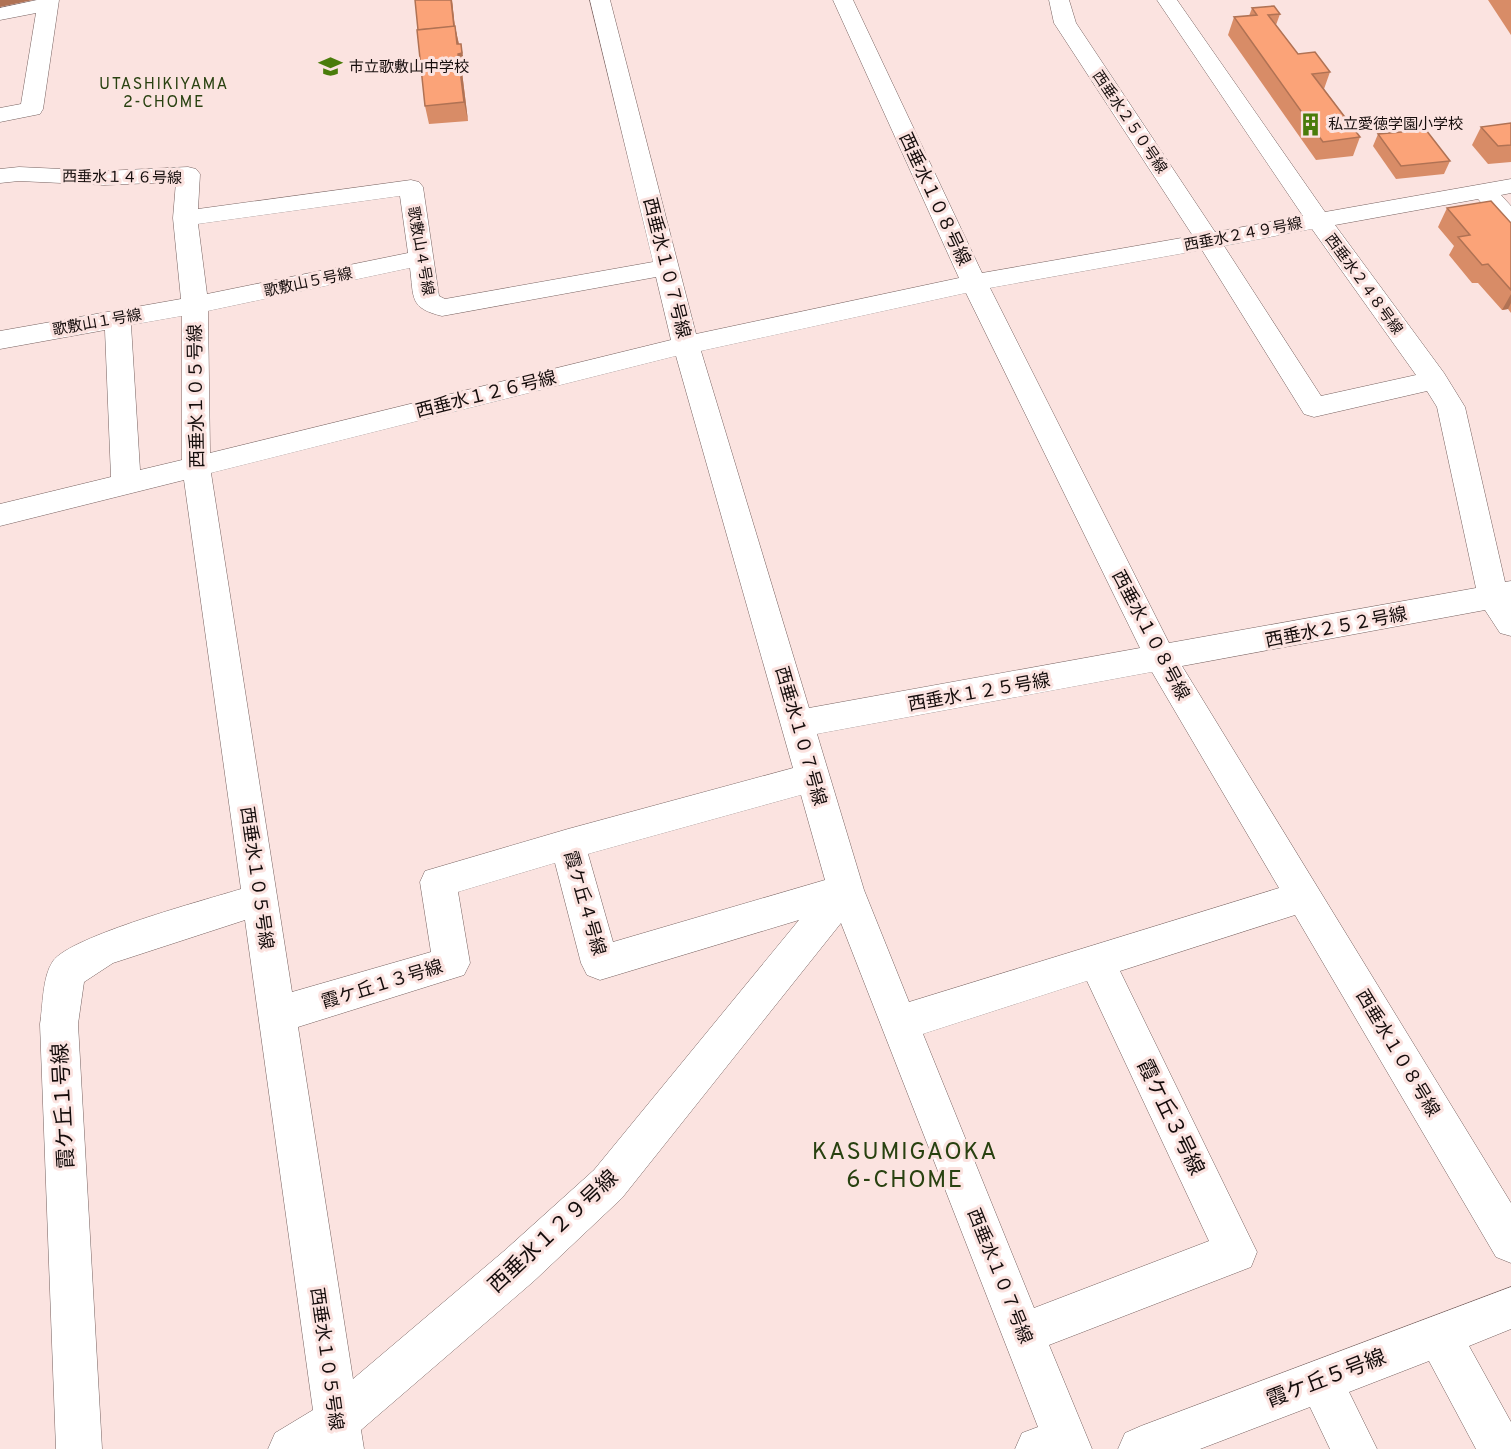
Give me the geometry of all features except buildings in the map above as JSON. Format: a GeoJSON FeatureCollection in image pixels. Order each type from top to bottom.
{"type":"FeatureCollection","features":[{"type":"Feature","properties":{"kind":"street","name":"西垂水１０７号線"},"geometry":{"type":"LineString","coordinates":[[600,0],[686,345],[846,890],[1023,1334],[1057,1445]]}},
{"type":"Feature","properties":{"kind":"street","name":"西垂水１０８号線"},"geometry":{"type":"LineString","coordinates":[[843,0],[974,283],[1161,659],[1511,1242]]}},
{"type":"Feature","properties":{"kind":"street","name":"西垂水２５０号線"},"geometry":{"type":"LineString","coordinates":[[1059,0],[1065,23],[1209,241],[1314,407],[1434,380]]}},
{"type":"Feature","properties":{"kind":"street","name":"西垂水２４８号線"},"geometry":{"type":"LineString","coordinates":[[1167,0],[1318,220],[1451,407],[1502,596]]}},
{"type":"Feature","properties":{"kind":"street"},"geometry":{"type":"LineString","coordinates":[[0,14],[48,2],[32,109],[0,115]]}},
{"type":"Feature","properties":{"kind":"street","name":"西垂水１４６号線"},"geometry":{"type":"LineString","coordinates":[[0,176],[19,174],[104,178],[188,174],[185,218],[195,305]]}},
{"type":"Feature","properties":{"kind":"street","name":"西垂水２４９号線"},"geometry":{"type":"LineString","coordinates":[[974,283],[1511,186]]}},
{"type":"Feature","properties":{"kind":"street","name":"歌敷山４号線"},"geometry":{"type":"LineString","coordinates":[[185,218],[411,187],[427,301],[442,308],[667,267]]}},
{"type":"Feature","properties":{"kind":"street"},"geometry":{"type":"LineString","coordinates":[[1483,190],[1511,221]]}},
{"type":"Feature","properties":{"kind":"street","name":"歌敷山５号線"},"geometry":{"type":"LineString","coordinates":[[195,305],[421,258]]}},
{"type":"Feature","properties":{"kind":"street","name":"西垂水１２６号線"},"geometry":{"type":"LineString","coordinates":[[0,515],[686,345],[974,283]]}},
{"type":"Feature","properties":{"kind":"street","name":"歌敷山１号線"},"geometry":{"type":"LineString","coordinates":[[0,340],[195,305]]}},
{"type":"Feature","properties":{"kind":"street","name":"西垂水１０５号線"},"geometry":{"type":"LineString","coordinates":[[195,305],[196,466],[339,1435]]}},
{"type":"Feature","properties":{"kind":"street"},"geometry":{"type":"LineString","coordinates":[[118,319],[126,484]]}},
{"type":"Feature","properties":{"kind":"street"},"geometry":{"type":"LineString","coordinates":[[1502,596],[1511,624]]}},
{"type":"Feature","properties":{"kind":"street","name":"西垂水２５２号線"},"geometry":{"type":"LineString","coordinates":[[1161,659],[1502,596]]}},
{"type":"Feature","properties":{"kind":"street","name":"西垂水１２５号線"},"geometry":{"type":"LineString","coordinates":[[798,724],[1161,659]]}},
{"type":"Feature","properties":{"kind":"street","name":"霞ケ丘４号線"},"geometry":{"type":"LineString","coordinates":[[813,777],[568,844],[600,963],[846,890]]}},
{"type":"Feature","properties":{"kind":"street","name":"霞ケ丘１３号線"},"geometry":{"type":"LineString","coordinates":[[277,1015],[451,963],[438,882],[568,844]]}},
{"type":"Feature","properties":{"kind":"street","name":"西垂水１２９号線"},"geometry":{"type":"LineString","coordinates":[[291,1449],[339,1435],[608,1184],[846,890]]}},
{"type":"Feature","properties":{"kind":"street"},"geometry":{"type":"LineString","coordinates":[[900,1023],[1304,896]]}},
{"type":"Feature","properties":{"kind":"street","name":"霞ケ丘１号線"},"geometry":{"type":"LineString","coordinates":[[79,1449],[59,1024],[67,972],[102,950],[260,899]]}},
{"type":"Feature","properties":{"kind":"street","name":"霞ケ丘３号線"},"geometry":{"type":"LineString","coordinates":[[1023,1334],[1236,1252],[1096,961]]}},
{"type":"Feature","properties":{"kind":"street","name":"霞ケ丘５号線"},"geometry":{"type":"LineString","coordinates":[[1141,1449],[1208,1437],[1320,1380],[1511,1308]]}},
{"type":"Feature","properties":{"kind":"street"},"geometry":{"type":"LineString","coordinates":[[1439,1335],[1502,1449]]}},
{"type":"Feature","properties":{"kind":"street"},"geometry":{"type":"LineString","coordinates":[[1320,1380],[1353,1449]]}},
{"type":"Feature","properties":{"kind":"place","name":"市立歌敷山中学校"},"geometry":{"type":"Point","coordinates":[331,67]}},
{"type":"Feature","properties":{"kind":"place","name":"私立愛徳学園小学校"},"geometry":{"type":"Point","coordinates":[1310,124]}},
{"type":"Feature","properties":{"kind":"district","name":"UTASHIKIYAMA 2-CHOME"},"geometry":{"type":"Point","coordinates":[164,92]}},
{"type":"Feature","properties":{"kind":"district","name":"KASUMIGAOKA 6-CHOME"},"geometry":{"type":"Point","coordinates":[905,1165]}}]}
